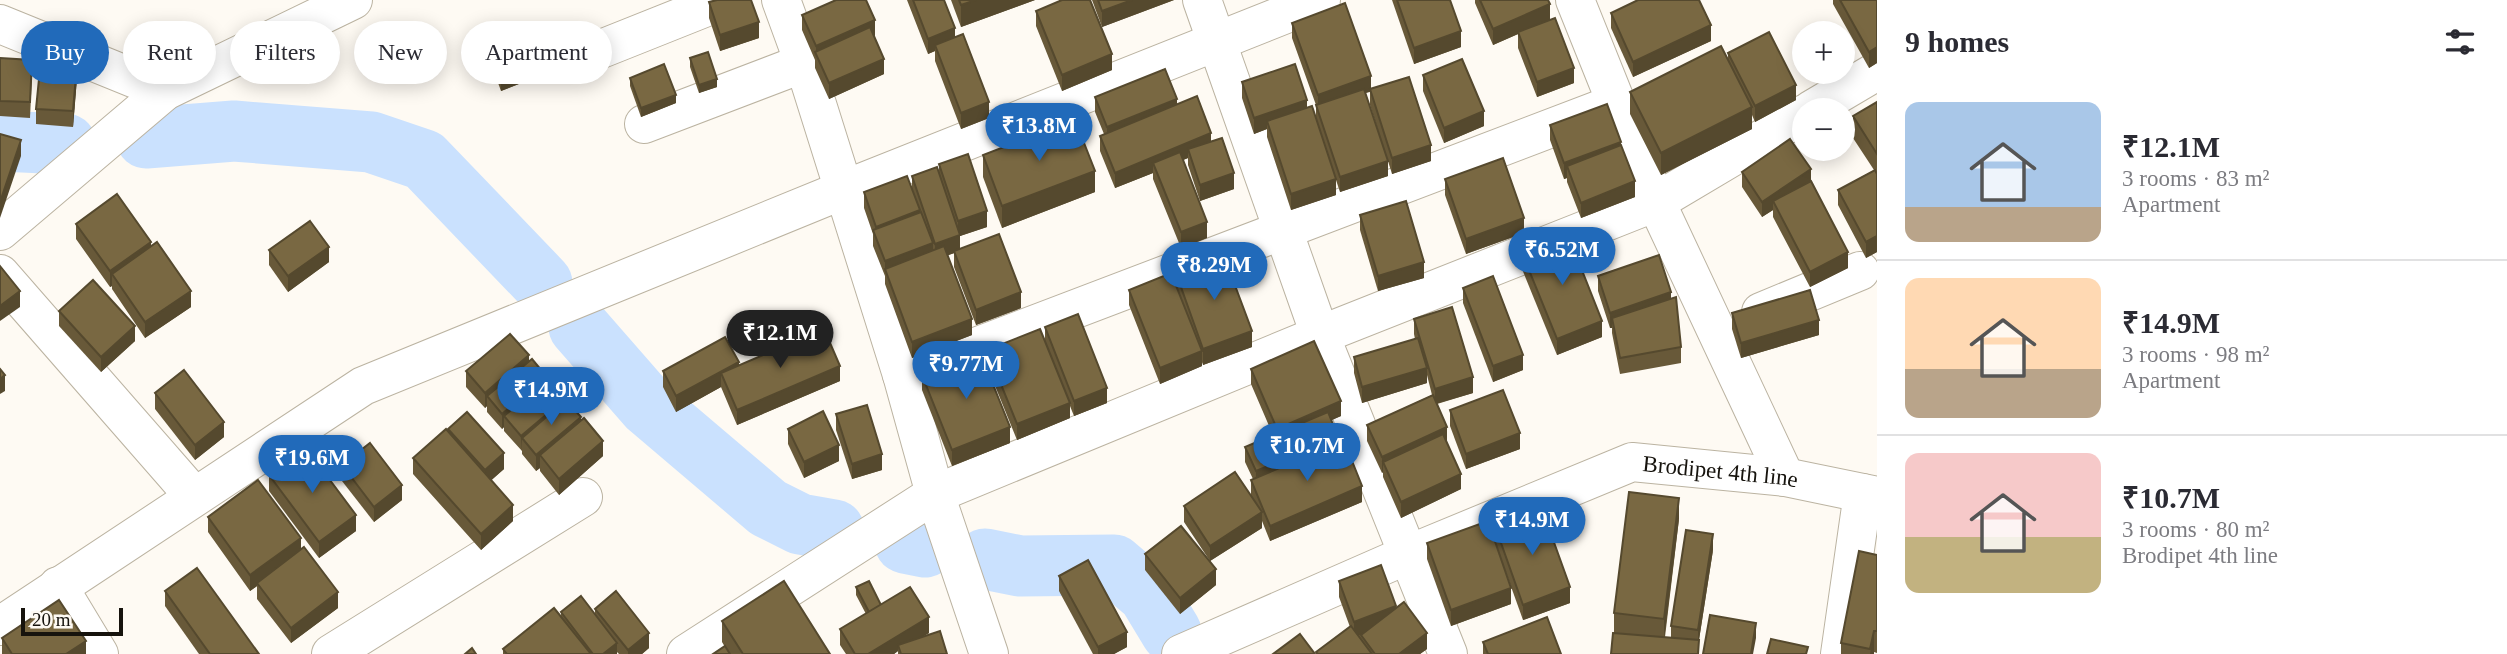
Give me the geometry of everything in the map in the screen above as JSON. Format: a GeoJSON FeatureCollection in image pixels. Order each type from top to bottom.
{"type":"FeatureCollection","features":[{"type":"Feature","properties":{"kind":"street"},"geometry":{"type":"LineString","coordinates":[[0,231],[165,91],[353,0]]}},
{"type":"Feature","properties":{"kind":"street"},"geometry":{"type":"LineString","coordinates":[[612,45],[724,0]]}},
{"type":"Feature","properties":{"kind":"street"},"geometry":{"type":"LineString","coordinates":[[1202,0],[1320,335],[1448,654]]}},
{"type":"Feature","properties":{"kind":"street"},"geometry":{"type":"LineString","coordinates":[[0,626],[363,386],[843,190],[1321,0]]}},
{"type":"Feature","properties":{"kind":"street"},"geometry":{"type":"LineString","coordinates":[[1575,0],[1656,202],[1785,477]]}},
{"type":"Feature","properties":{"kind":"street"},"geometry":{"type":"LineString","coordinates":[[787,2],[902,375],[935,494],[989,654]]}},
{"type":"Feature","properties":{"kind":"street"},"geometry":{"type":"LineString","coordinates":[[0,24],[165,91]]}},
{"type":"Feature","properties":{"kind":"street"},"geometry":{"type":"LineString","coordinates":[[644,124],[804,63]]}},
{"type":"Feature","properties":{"kind":"street"},"geometry":{"type":"LineString","coordinates":[[1831,98],[1877,71]]}},
{"type":"Feature","properties":{"kind":"street"},"geometry":{"type":"LineString","coordinates":[[902,375],[1282,233],[1617,103]]}},
{"type":"Feature","properties":{"kind":"street"},"geometry":{"type":"LineString","coordinates":[[685,654],[935,494],[1320,335],[1656,202],[1792,121]]}},
{"type":"Feature","properties":{"kind":"street"},"geometry":{"type":"LineString","coordinates":[[1717,330],[1860,271]]}},
{"type":"Feature","properties":{"kind":"street"},"geometry":{"type":"LineString","coordinates":[[0,274],[194,496]]}},
{"type":"Feature","properties":{"kind":"street","name":"Brodipet 4th line"},"geometry":{"type":"LineString","coordinates":[[1181,654],[1407,555],[1632,462],[1785,477],[1870,495]]}},
{"type":"Feature","properties":{"kind":"street"},"geometry":{"type":"LineString","coordinates":[[1840,654],[1870,495]]}},
{"type":"Feature","properties":{"kind":"street"},"geometry":{"type":"LineString","coordinates":[[331,654],[583,497]]}},
{"type":"Feature","properties":{"kind":"street"},"geometry":{"type":"LineString","coordinates":[[58,586],[99,654]]}},
{"type":"Feature","properties":{"kind":"building"},"geometry":{"type":"Polygon","coordinates":[[[751,0],[759,22],[720,35],[709,2],[751,0]]]}},
{"type":"Feature","properties":{"kind":"building"},"geometry":{"type":"Polygon","coordinates":[[[836,0],[866,0],[875,20],[816,46],[802,15],[836,0]]]}},
{"type":"Feature","properties":{"kind":"building"},"geometry":{"type":"Polygon","coordinates":[[[913,0],[944,0],[955,28],[928,39],[913,0]]]}},
{"type":"Feature","properties":{"kind":"building"},"geometry":{"type":"Polygon","coordinates":[[[959,0],[976,0],[961,5],[959,0]]]}},
{"type":"Feature","properties":{"kind":"building"},"geometry":{"type":"Polygon","coordinates":[[[1062,0],[1090,0],[1112,54],[1062,75],[1036,11],[1062,0]]]}},
{"type":"Feature","properties":{"kind":"building"},"geometry":{"type":"Polygon","coordinates":[[[1098,0],[1132,0],[1102,11],[1098,0]]]}},
{"type":"Feature","properties":{"kind":"building"},"geometry":{"type":"Polygon","coordinates":[[[1397,0],[1450,0],[1461,31],[1414,48],[1397,0]]]}},
{"type":"Feature","properties":{"kind":"building"},"geometry":{"type":"Polygon","coordinates":[[[1480,0],[1548,0],[1550,4],[1493,29],[1480,0]]]}},
{"type":"Feature","properties":{"kind":"building"},"geometry":{"type":"Polygon","coordinates":[[[1638,0],[1699,0],[1711,25],[1633,62],[1611,13],[1638,0]]]}},
{"type":"Feature","properties":{"kind":"building"},"geometry":{"type":"Polygon","coordinates":[[[1840,0],[1877,0],[1877,47],[1869,52],[1855,27],[1855,21],[1852,21],[1840,0]]]}},
{"type":"Feature","properties":{"kind":"building"},"geometry":{"type":"Polygon","coordinates":[[[1345,3],[1371,76],[1318,95],[1292,23],[1345,3]]]}},
{"type":"Feature","properties":{"kind":"building"},"geometry":{"type":"Polygon","coordinates":[[[1555,18],[1574,68],[1537,82],[1518,32],[1555,18]]]}},
{"type":"Feature","properties":{"kind":"building"},"geometry":{"type":"Polygon","coordinates":[[[870,27],[884,59],[829,83],[815,52],[870,27]]]}},
{"type":"Feature","properties":{"kind":"building"},"geometry":{"type":"Polygon","coordinates":[[[1769,32],[1792,77],[1792,84],[1796,85],[1755,106],[1728,53],[1769,32]]]}},
{"type":"Feature","properties":{"kind":"building"},"geometry":{"type":"Polygon","coordinates":[[[963,34],[989,102],[961,113],[935,45],[963,34]]]}},
{"type":"Feature","properties":{"kind":"building"},"geometry":{"type":"Polygon","coordinates":[[[1721,46],[1752,107],[1661,153],[1630,92],[1721,46]]]}},
{"type":"Feature","properties":{"kind":"building"},"geometry":{"type":"Polygon","coordinates":[[[708,52],[717,79],[699,85],[690,58],[708,52]]]}},
{"type":"Feature","properties":{"kind":"building"},"geometry":{"type":"Polygon","coordinates":[[[0,58],[21,59],[21,84],[31,84],[30,102],[0,101],[0,58]]]}},
{"type":"Feature","properties":{"kind":"building"},"geometry":{"type":"Polygon","coordinates":[[[1462,59],[1484,111],[1444,128],[1423,75],[1462,59]]]}},
{"type":"Feature","properties":{"kind":"building"},"geometry":{"type":"Polygon","coordinates":[[[664,64],[676,95],[641,108],[630,78],[664,64]]]}},
{"type":"Feature","properties":{"kind":"building"},"geometry":{"type":"Polygon","coordinates":[[[1295,64],[1307,100],[1254,118],[1242,82],[1295,64]]]}},
{"type":"Feature","properties":{"kind":"building"},"geometry":{"type":"Polygon","coordinates":[[[1165,69],[1177,99],[1107,127],[1095,97],[1165,69]]]}},
{"type":"Feature","properties":{"kind":"building"},"geometry":{"type":"Polygon","coordinates":[[[1409,77],[1431,145],[1392,158],[1370,89],[1409,77]]]}},
{"type":"Feature","properties":{"kind":"building"},"geometry":{"type":"Polygon","coordinates":[[[38,84],[75,84],[73,111],[36,109],[38,84]]]}},
{"type":"Feature","properties":{"kind":"building"},"geometry":{"type":"Polygon","coordinates":[[[1364,89],[1388,161],[1340,177],[1316,105],[1364,89]]]}},
{"type":"Feature","properties":{"kind":"building"},"geometry":{"type":"Polygon","coordinates":[[[1197,96],[1211,133],[1115,173],[1100,136],[1197,96]]]}},
{"type":"Feature","properties":{"kind":"building"},"geometry":{"type":"Polygon","coordinates":[[[1877,102],[1877,154],[1855,119],[1855,115],[1877,102]]]}},
{"type":"Feature","properties":{"kind":"building"},"geometry":{"type":"Polygon","coordinates":[[[1607,104],[1621,142],[1564,163],[1550,125],[1607,104]]]}},
{"type":"Feature","properties":{"kind":"building"},"geometry":{"type":"Polygon","coordinates":[[[1312,106],[1336,179],[1291,194],[1267,121],[1312,106]]]}},
{"type":"Feature","properties":{"kind":"building"},"geometry":{"type":"Polygon","coordinates":[[[1075,120],[1095,171],[1002,206],[983,155],[1075,120]]]}},
{"type":"Feature","properties":{"kind":"building"},"geometry":{"type":"Polygon","coordinates":[[[0,134],[21,140],[0,202],[0,134]]]}},
{"type":"Feature","properties":{"kind":"building"},"geometry":{"type":"Polygon","coordinates":[[[1222,138],[1234,173],[1200,185],[1188,149],[1222,138]]]}},
{"type":"Feature","properties":{"kind":"building"},"geometry":{"type":"Polygon","coordinates":[[[1790,139],[1792,161],[1805,161],[1811,169],[1762,202],[1742,172],[1790,139]]]}},
{"type":"Feature","properties":{"kind":"building"},"geometry":{"type":"Polygon","coordinates":[[[1621,145],[1635,181],[1581,203],[1567,166],[1621,145]]]}},
{"type":"Feature","properties":{"kind":"building"},"geometry":{"type":"Polygon","coordinates":[[[1180,152],[1207,222],[1181,232],[1153,163],[1180,152]]]}},
{"type":"Feature","properties":{"kind":"building"},"geometry":{"type":"Polygon","coordinates":[[[968,154],[987,211],[958,221],[939,164],[968,154]]]}},
{"type":"Feature","properties":{"kind":"building"},"geometry":{"type":"Polygon","coordinates":[[[1503,158],[1524,218],[1466,239],[1445,179],[1503,158]]]}},
{"type":"Feature","properties":{"kind":"building"},"geometry":{"type":"Polygon","coordinates":[[[937,167],[960,235],[935,244],[912,176],[937,167]]]}},
{"type":"Feature","properties":{"kind":"building"},"geometry":{"type":"Polygon","coordinates":[[[1875,170],[1877,236],[1866,242],[1838,190],[1875,170]]]}},
{"type":"Feature","properties":{"kind":"building"},"geometry":{"type":"Polygon","coordinates":[[[907,176],[920,210],[876,227],[864,192],[907,176]]]}},
{"type":"Feature","properties":{"kind":"building"},"geometry":{"type":"Polygon","coordinates":[[[1811,181],[1848,252],[1810,272],[1773,201],[1811,181]]]}},
{"type":"Feature","properties":{"kind":"building"},"geometry":{"type":"Polygon","coordinates":[[[117,194],[151,242],[110,271],[76,224],[117,194]]]}},
{"type":"Feature","properties":{"kind":"building"},"geometry":{"type":"Polygon","coordinates":[[[1406,201],[1424,262],[1378,276],[1360,215],[1406,201]]]}},
{"type":"Feature","properties":{"kind":"building"},"geometry":{"type":"Polygon","coordinates":[[[921,212],[933,243],[885,261],[873,230],[921,212]]]}},
{"type":"Feature","properties":{"kind":"building"},"geometry":{"type":"Polygon","coordinates":[[[310,221],[329,247],[288,276],[269,250],[310,221]]]}},
{"type":"Feature","properties":{"kind":"building"},"geometry":{"type":"Polygon","coordinates":[[[999,234],[1021,292],[976,310],[954,251],[999,234]]]}},
{"type":"Feature","properties":{"kind":"building"},"geometry":{"type":"Polygon","coordinates":[[[1568,235],[1602,321],[1557,339],[1522,253],[1568,235]]]}},
{"type":"Feature","properties":{"kind":"building"},"geometry":{"type":"Polygon","coordinates":[[[157,242],[191,291],[145,322],[112,274],[157,242]]]}},
{"type":"Feature","properties":{"kind":"building"},"geometry":{"type":"Polygon","coordinates":[[[944,246],[972,319],[912,342],[885,269],[944,246]]]}},
{"type":"Feature","properties":{"kind":"building"},"geometry":{"type":"Polygon","coordinates":[[[1659,255],[1671,292],[1610,313],[1598,276],[1659,255]]]}},
{"type":"Feature","properties":{"kind":"building"},"geometry":{"type":"Polygon","coordinates":[[[1224,256],[1252,331],[1203,349],[1176,273],[1224,256]]]}},
{"type":"Feature","properties":{"kind":"building"},"geometry":{"type":"Polygon","coordinates":[[[0,266],[20,291],[0,306],[0,266]]]}},
{"type":"Feature","properties":{"kind":"building"},"geometry":{"type":"Polygon","coordinates":[[[1171,273],[1202,351],[1160,368],[1129,290],[1171,273]]]}},
{"type":"Feature","properties":{"kind":"building"},"geometry":{"type":"Polygon","coordinates":[[[1493,276],[1523,355],[1493,366],[1463,288],[1493,276]]]}},
{"type":"Feature","properties":{"kind":"building"},"geometry":{"type":"Polygon","coordinates":[[[93,280],[135,326],[101,357],[59,311],[93,280]]]}},
{"type":"Feature","properties":{"kind":"building"},"geometry":{"type":"Polygon","coordinates":[[[1810,290],[1819,320],[1741,343],[1732,313],[1810,290]]]}},
{"type":"Feature","properties":{"kind":"building"},"geometry":{"type":"Polygon","coordinates":[[[1676,297],[1681,347],[1620,358],[1612,318],[1676,297]]]}},
{"type":"Feature","properties":{"kind":"building"},"geometry":{"type":"Polygon","coordinates":[[[1452,307],[1473,377],[1435,389],[1414,319],[1452,307]]]}},
{"type":"Feature","properties":{"kind":"building"},"geometry":{"type":"Polygon","coordinates":[[[1078,314],[1107,388],[1074,401],[1045,327],[1078,314]]]}},
{"type":"Feature","properties":{"kind":"building"},"geometry":{"type":"Polygon","coordinates":[[[824,329],[840,366],[737,410],[721,373],[824,329]]]}},
{"type":"Feature","properties":{"kind":"building"},"geometry":{"type":"Polygon","coordinates":[[[1040,329],[1070,403],[1017,424],[987,350],[1040,329]]]}},
{"type":"Feature","properties":{"kind":"building"},"geometry":{"type":"Polygon","coordinates":[[[510,334],[529,355],[485,393],[466,371],[510,334]]]}},
{"type":"Feature","properties":{"kind":"building"},"geometry":{"type":"Polygon","coordinates":[[[725,337],[739,362],[676,396],[663,371],[725,337]]]}},
{"type":"Feature","properties":{"kind":"building"},"geometry":{"type":"Polygon","coordinates":[[[1418,338],[1427,368],[1362,387],[1354,357],[1418,338]]]}},
{"type":"Feature","properties":{"kind":"building"},"geometry":{"type":"Polygon","coordinates":[[[1314,341],[1341,401],[1277,429],[1251,369],[1314,341]]]}},
{"type":"Feature","properties":{"kind":"building"},"geometry":{"type":"Polygon","coordinates":[[[980,352],[1010,427],[952,450],[922,375],[980,352]]]}},
{"type":"Feature","properties":{"kind":"building"},"geometry":{"type":"Polygon","coordinates":[[[532,359],[546,376],[502,414],[487,396],[532,359]]]}},
{"type":"Feature","properties":{"kind":"building"},"geometry":{"type":"Polygon","coordinates":[[[184,370],[224,422],[195,445],[155,393],[184,370]]]}},
{"type":"Feature","properties":{"kind":"building"},"geometry":{"type":"Polygon","coordinates":[[[549,378],[566,398],[521,436],[504,416],[549,378]]]}},
{"type":"Feature","properties":{"kind":"building"},"geometry":{"type":"Polygon","coordinates":[[[1503,390],[1520,433],[1466,454],[1450,410],[1503,390]]]}},
{"type":"Feature","properties":{"kind":"building"},"geometry":{"type":"Polygon","coordinates":[[[1433,395],[1447,427],[1382,457],[1367,425],[1433,395]]]}},
{"type":"Feature","properties":{"kind":"building"},"geometry":{"type":"Polygon","coordinates":[[[566,400],[581,417],[536,455],[522,438],[566,400]]]}},
{"type":"Feature","properties":{"kind":"building"},"geometry":{"type":"Polygon","coordinates":[[[867,405],[882,454],[852,464],[836,414],[867,405]]]}},
{"type":"Feature","properties":{"kind":"building"},"geometry":{"type":"Polygon","coordinates":[[[823,411],[839,445],[804,462],[788,429],[823,411]]]}},
{"type":"Feature","properties":{"kind":"building"},"geometry":{"type":"Polygon","coordinates":[[[467,412],[504,453],[485,470],[448,429],[467,412]]]}},
{"type":"Feature","properties":{"kind":"building"},"geometry":{"type":"Polygon","coordinates":[[[1328,412],[1338,437],[1256,471],[1245,447],[1328,412]]]}},
{"type":"Feature","properties":{"kind":"building"},"geometry":{"type":"Polygon","coordinates":[[[584,418],[603,441],[559,479],[540,455],[584,418]]]}},
{"type":"Feature","properties":{"kind":"building"},"geometry":{"type":"Polygon","coordinates":[[[446,429],[513,505],[481,534],[413,458],[446,429]]]}},
{"type":"Feature","properties":{"kind":"building"},"geometry":{"type":"Polygon","coordinates":[[[1443,434],[1461,474],[1401,502],[1383,462],[1443,434]]]}},
{"type":"Feature","properties":{"kind":"building"},"geometry":{"type":"Polygon","coordinates":[[[1344,441],[1362,486],[1270,526],[1251,480],[1344,441]]]}},
{"type":"Feature","properties":{"kind":"building"},"geometry":{"type":"Polygon","coordinates":[[[370,443],[402,485],[374,507],[342,465],[370,443]]]}},
{"type":"Feature","properties":{"kind":"building"},"geometry":{"type":"Polygon","coordinates":[[[306,448],[356,515],[319,542],[269,475],[306,448]]]}},
{"type":"Feature","properties":{"kind":"building"},"geometry":{"type":"Polygon","coordinates":[[[1235,472],[1262,512],[1210,546],[1184,506],[1235,472]]]}},
{"type":"Feature","properties":{"kind":"building"},"geometry":{"type":"Polygon","coordinates":[[[258,480],[301,538],[250,575],[208,517],[258,480]]]}},
{"type":"Feature","properties":{"kind":"building"},"geometry":{"type":"Polygon","coordinates":[[[1629,492],[1679,498],[1664,619],[1614,613],[1629,492]]]}},
{"type":"Feature","properties":{"kind":"building"},"geometry":{"type":"Polygon","coordinates":[[[1542,509],[1570,587],[1523,605],[1495,526],[1542,509]]]}},
{"type":"Feature","properties":{"kind":"building"},"geometry":{"type":"Polygon","coordinates":[[[1488,521],[1511,588],[1451,610],[1427,543],[1488,521]]]}},
{"type":"Feature","properties":{"kind":"building"},"geometry":{"type":"Polygon","coordinates":[[[1181,526],[1216,569],[1180,598],[1145,554],[1181,526]]]}},
{"type":"Feature","properties":{"kind":"building"},"geometry":{"type":"Polygon","coordinates":[[[1686,530],[1713,534],[1698,630],[1671,626],[1686,530]]]}},
{"type":"Feature","properties":{"kind":"building"},"geometry":{"type":"Polygon","coordinates":[[[304,547],[338,592],[291,628],[257,583],[304,547]]]}},
{"type":"Feature","properties":{"kind":"building"},"geometry":{"type":"Polygon","coordinates":[[[1859,551],[1877,555],[1877,631],[1874,631],[1870,649],[1841,643],[1859,551]]]}},
{"type":"Feature","properties":{"kind":"building"},"geometry":{"type":"Polygon","coordinates":[[[1088,560],[1127,632],[1098,647],[1059,576],[1088,560]]]}},
{"type":"Feature","properties":{"kind":"building"},"geometry":{"type":"Polygon","coordinates":[[[1381,565],[1396,606],[1354,622],[1339,581],[1381,565]]]}},
{"type":"Feature","properties":{"kind":"building"},"geometry":{"type":"Polygon","coordinates":[[[197,568],[259,654],[210,654],[165,591],[197,568]]]}},
{"type":"Feature","properties":{"kind":"building"},"geometry":{"type":"Polygon","coordinates":[[[784,581],[830,654],[743,654],[722,621],[784,581]]]}},
{"type":"Feature","properties":{"kind":"building"},"geometry":{"type":"Polygon","coordinates":[[[869,581],[881,605],[869,612],[856,587],[869,581]]]}},
{"type":"Feature","properties":{"kind":"building"},"geometry":{"type":"Polygon","coordinates":[[[910,587],[929,617],[868,654],[855,654],[840,629],[910,587]]]}},
{"type":"Feature","properties":{"kind":"building"},"geometry":{"type":"Polygon","coordinates":[[[616,591],[649,633],[628,650],[595,609],[616,591]]]}},
{"type":"Feature","properties":{"kind":"building"},"geometry":{"type":"Polygon","coordinates":[[[581,596],[617,643],[603,654],[593,654],[561,612],[581,596]]]}},
{"type":"Feature","properties":{"kind":"building"},"geometry":{"type":"Polygon","coordinates":[[[59,600],[86,641],[66,654],[12,654],[2,638],[59,600]]]}},
{"type":"Feature","properties":{"kind":"building"},"geometry":{"type":"Polygon","coordinates":[[[1404,602],[1427,633],[1399,654],[1375,654],[1361,635],[1404,602]]]}},
{"type":"Feature","properties":{"kind":"building"},"geometry":{"type":"Polygon","coordinates":[[[554,608],[591,654],[507,654],[503,649],[554,608]]]}},
{"type":"Feature","properties":{"kind":"building"},"geometry":{"type":"Polygon","coordinates":[[[1710,615],[1756,623],[1751,654],[1703,654],[1710,615]]]}},
{"type":"Feature","properties":{"kind":"building"},"geometry":{"type":"Polygon","coordinates":[[[1547,617],[1561,654],[1488,654],[1483,642],[1547,617]]]}},
{"type":"Feature","properties":{"kind":"building"},"geometry":{"type":"Polygon","coordinates":[[[1351,626],[1372,654],[1316,652],[1351,626]]]}},
{"type":"Feature","properties":{"kind":"building"},"geometry":{"type":"Polygon","coordinates":[[[940,631],[947,654],[901,654],[898,645],[940,631]]]}},
{"type":"Feature","properties":{"kind":"building"},"geometry":{"type":"Polygon","coordinates":[[[1613,633],[1699,640],[1698,654],[1611,654],[1613,633]]]}},
{"type":"Feature","properties":{"kind":"building"},"geometry":{"type":"Polygon","coordinates":[[[1300,634],[1315,654],[1273,654],[1300,634]]]}},
{"type":"Feature","properties":{"kind":"building"},"geometry":{"type":"Polygon","coordinates":[[[1771,639],[1808,647],[1806,654],[1767,654],[1771,639]]]}},
{"type":"Feature","properties":{"kind":"building"},"geometry":{"type":"Polygon","coordinates":[[[725,646],[730,654],[713,654],[725,646]]]}},
{"type":"Feature","properties":{"kind":"building"},"geometry":{"type":"Polygon","coordinates":[[[472,648],[476,654],[465,654],[472,648]]]}},
{"type":"Feature","properties":{"kind":"waterway"},"geometry":{"type":"LineString","coordinates":[[146,138],[234,131],[371,142],[424,160],[542,283]]}},
{"type":"Feature","properties":{"kind":"waterway"},"geometry":{"type":"LineString","coordinates":[[0,141],[66,144]]}},
{"type":"Feature","properties":{"kind":"waterway"},"geometry":{"type":"LineString","coordinates":[[579,327],[648,406],[768,508],[800,524],[834,530]]}},
{"type":"Feature","properties":{"kind":"waterway"},"geometry":{"type":"LineString","coordinates":[[905,543],[925,547]]}},
{"type":"Feature","properties":{"kind":"waterway"},"geometry":{"type":"LineString","coordinates":[[985,559],[1020,566],[1114,565],[1148,594],[1171,632]]}}]}
